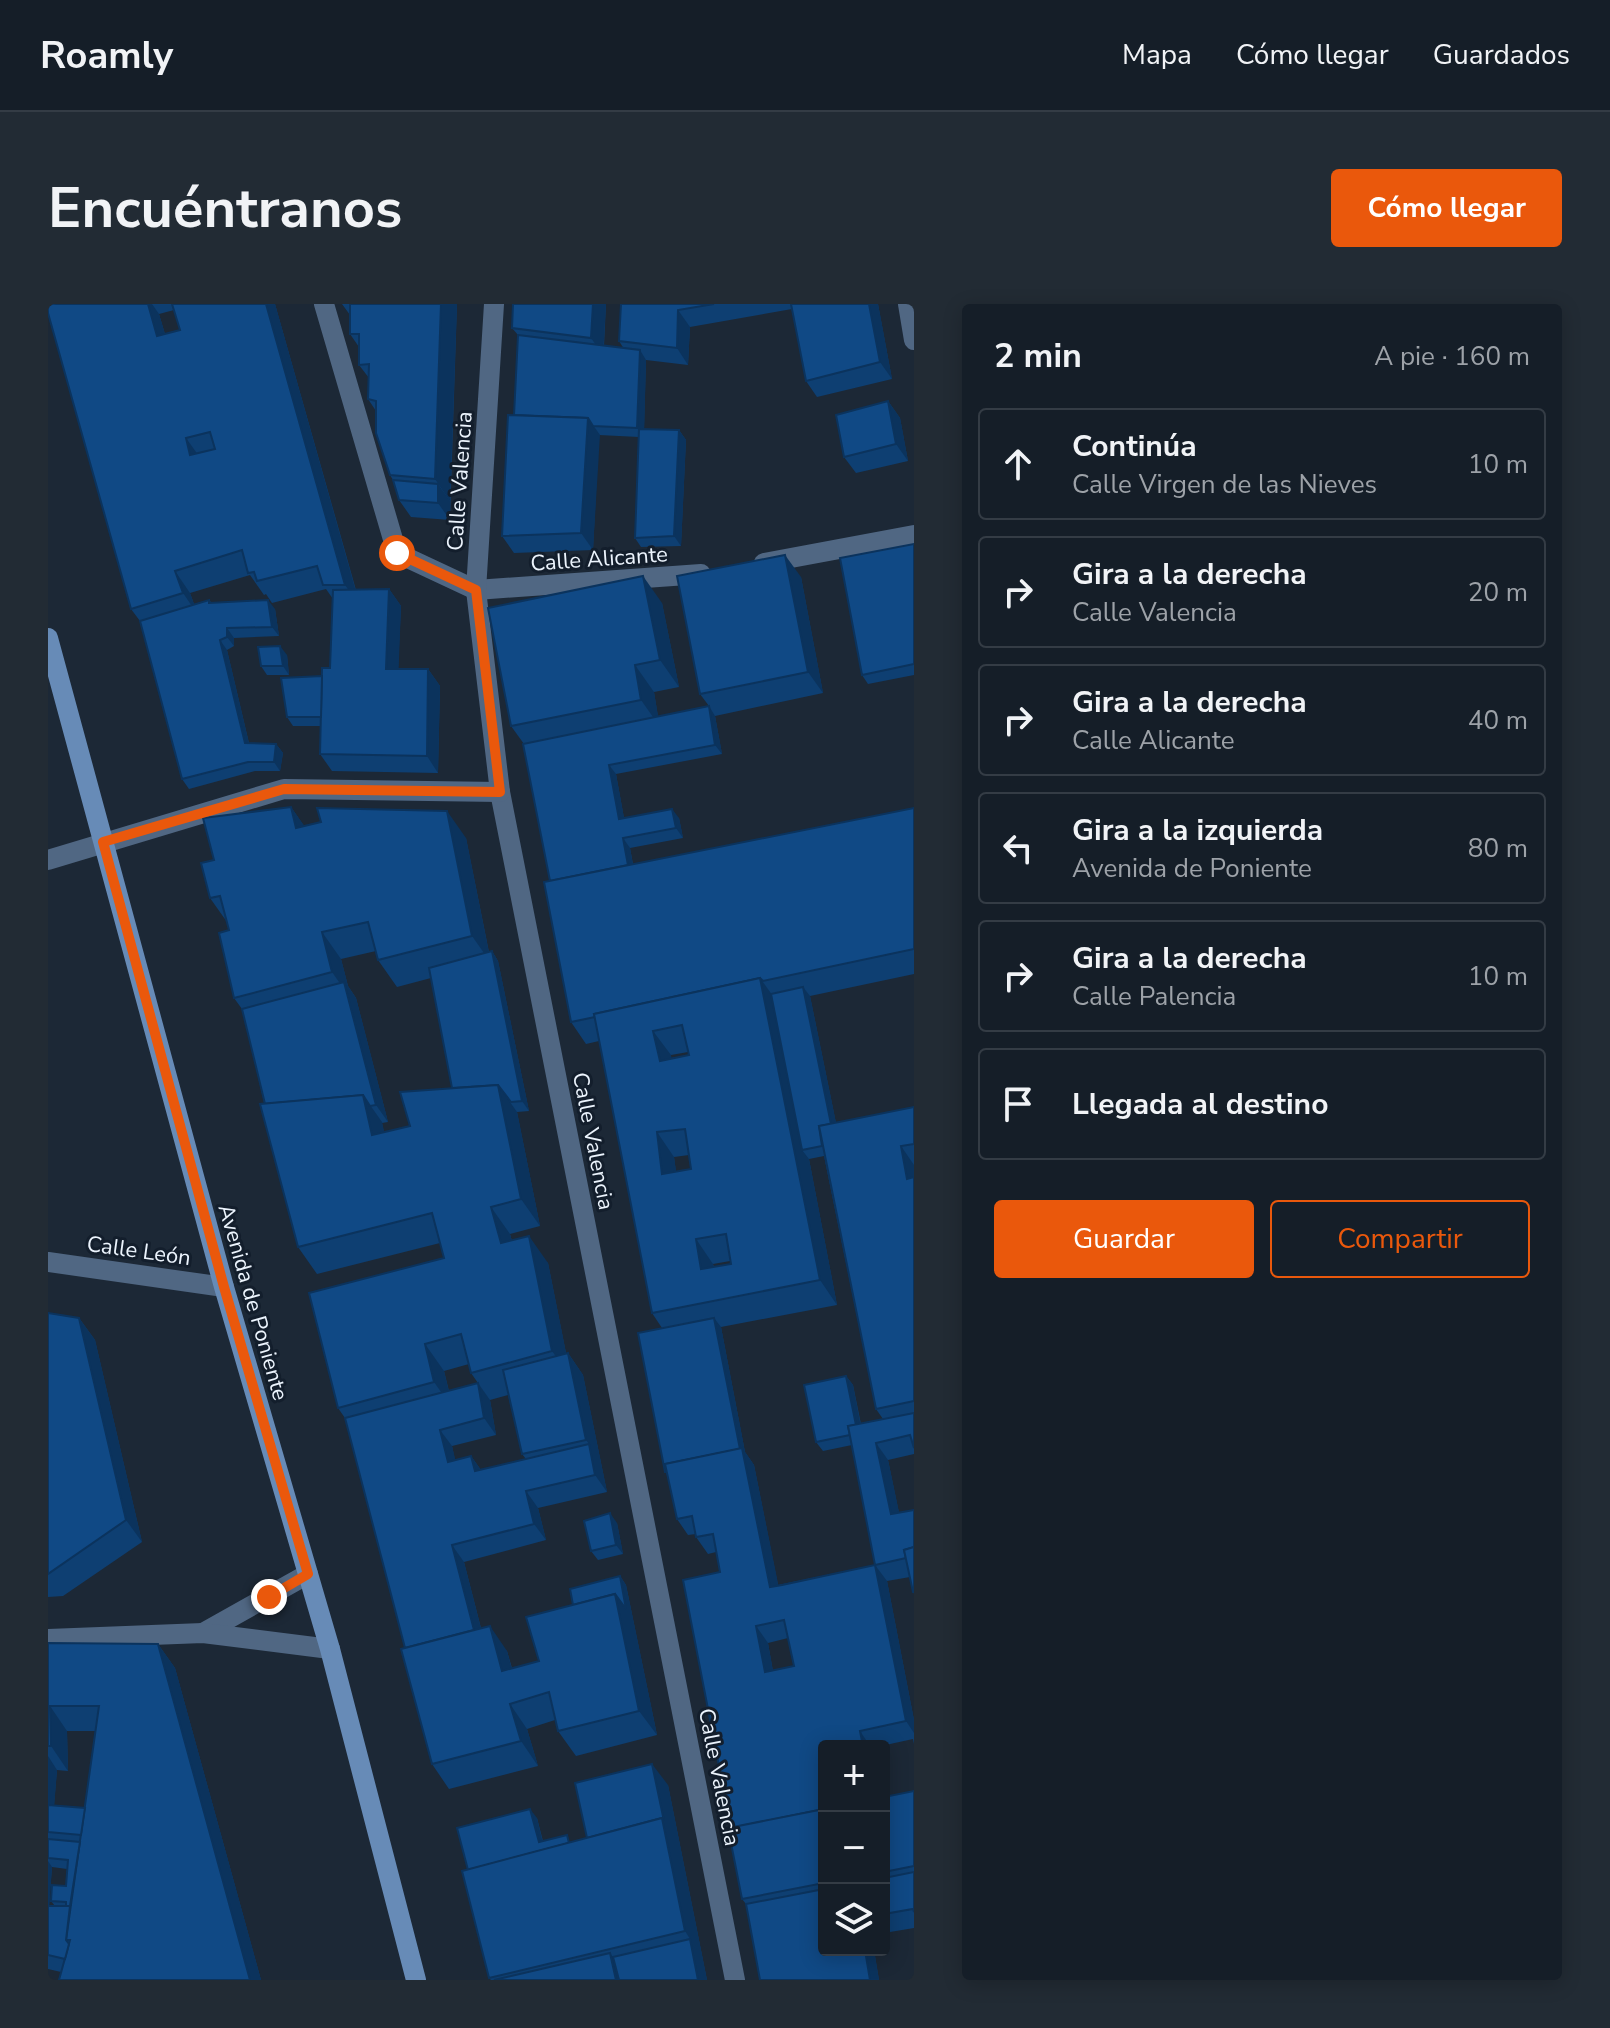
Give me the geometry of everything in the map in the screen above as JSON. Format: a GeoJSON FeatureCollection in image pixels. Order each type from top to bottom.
{"type":"FeatureCollection","features":[{"type":"Feature","properties":{"kind":"main road","name":"Avenida de Poniente"},"geometry":{"type":"LineString","coordinates":[[48,638],[224,1287],[330,1649],[416,1980]]}},
{"type":"Feature","properties":{"kind":"street"},"geometry":{"type":"LineString","coordinates":[[324,304],[397,553],[476,590]]}},
{"type":"Feature","properties":{"kind":"street","name":"Calle Valencia"},"geometry":{"type":"LineString","coordinates":[[494,304],[476,590],[500,792],[735,1980]]}},
{"type":"Feature","properties":{"kind":"street"},"geometry":{"type":"LineString","coordinates":[[908,304],[914,340]]}},
{"type":"Feature","properties":{"kind":"street","name":"Calle Alicante"},"geometry":{"type":"LineString","coordinates":[[476,590],[695,575],[914,535]]}},
{"type":"Feature","properties":{"kind":"street"},"geometry":{"type":"LineString","coordinates":[[48,860],[284,789],[500,792]]}},
{"type":"Feature","properties":{"kind":"street","name":"Calle León"},"geometry":{"type":"LineString","coordinates":[[48,1262],[224,1287]]}},
{"type":"Feature","properties":{"kind":"street"},"geometry":{"type":"LineString","coordinates":[[203,1633],[308,1574]]}},
{"type":"Feature","properties":{"kind":"street"},"geometry":{"type":"LineString","coordinates":[[48,1639],[203,1633],[330,1649]]}},
{"type":"Feature","properties":{"kind":"building"},"geometry":{"type":"Polygon","coordinates":[[[48,304],[148,304],[157,336],[180,330],[172,304],[266,304],[345,585],[323,585],[317,566],[257,581],[254,572],[248,573],[242,550],[175,571],[183,593],[131,609],[48,304]],[[210,432],[186,438],[190,455],[215,449],[210,432]]]}},
{"type":"Feature","properties":{"kind":"building"},"geometry":{"type":"Polygon","coordinates":[[[350,304],[441,304],[435,479],[390,475],[376,433],[376,401],[368,399],[369,364],[359,365],[359,334],[350,334],[350,304]]]}},
{"type":"Feature","properties":{"kind":"building"},"geometry":{"type":"Polygon","coordinates":[[[513,304],[593,304],[591,338],[512,328],[513,304]]]}},
{"type":"Feature","properties":{"kind":"building"},"geometry":{"type":"Polygon","coordinates":[[[621,304],[714,304],[678,310],[677,348],[619,341],[621,304]]]}},
{"type":"Feature","properties":{"kind":"building"},"geometry":{"type":"Polygon","coordinates":[[[791,304],[869,304],[880,362],[806,381],[791,304]]]}},
{"type":"Feature","properties":{"kind":"building"},"geometry":{"type":"Polygon","coordinates":[[[518,335],[640,350],[637,428],[593,426],[588,418],[514,415],[518,335]]]}},
{"type":"Feature","properties":{"kind":"building"},"geometry":{"type":"Polygon","coordinates":[[[888,401],[896,444],[844,457],[836,415],[888,401]]]}},
{"type":"Feature","properties":{"kind":"building"},"geometry":{"type":"Polygon","coordinates":[[[508,415],[588,418],[581,533],[502,536],[508,415]]]}},
{"type":"Feature","properties":{"kind":"building"},"geometry":{"type":"Polygon","coordinates":[[[639,429],[679,430],[674,536],[635,538],[639,429]]]}},
{"type":"Feature","properties":{"kind":"building"},"geometry":{"type":"Polygon","coordinates":[[[393,480],[438,484],[438,503],[399,500],[393,480]]]}},
{"type":"Feature","properties":{"kind":"building"},"geometry":{"type":"Polygon","coordinates":[[[914,544],[914,664],[862,675],[840,558],[914,544]]]}},
{"type":"Feature","properties":{"kind":"building"},"geometry":{"type":"Polygon","coordinates":[[[785,555],[808,672],[700,694],[677,576],[785,555]]]}},
{"type":"Feature","properties":{"kind":"building"},"geometry":{"type":"Polygon","coordinates":[[[643,576],[660,660],[635,665],[641,700],[511,726],[488,608],[643,576]]]}},
{"type":"Feature","properties":{"kind":"building"},"geometry":{"type":"Polygon","coordinates":[[[389,589],[386,669],[428,669],[427,756],[320,754],[322,668],[330,668],[333,590],[389,589]]]}},
{"type":"Feature","properties":{"kind":"building"},"geometry":{"type":"Polygon","coordinates":[[[209,600],[209,603],[268,600],[272,627],[227,628],[227,637],[220,640],[245,743],[276,744],[274,762],[248,762],[182,779],[140,621],[209,600]]]}},
{"type":"Feature","properties":{"kind":"building"},"geometry":{"type":"Polygon","coordinates":[[[280,646],[283,666],[261,666],[258,647],[280,646]]]}},
{"type":"Feature","properties":{"kind":"building"},"geometry":{"type":"Polygon","coordinates":[[[322,676],[321,717],[287,717],[281,678],[322,676]]]}},
{"type":"Feature","properties":{"kind":"building"},"geometry":{"type":"Polygon","coordinates":[[[709,706],[715,745],[609,765],[619,819],[672,809],[676,828],[623,838],[628,865],[550,881],[523,744],[709,706]]]}},
{"type":"Feature","properties":{"kind":"building"},"geometry":{"type":"Polygon","coordinates":[[[291,807],[296,828],[321,822],[317,808],[447,811],[472,936],[378,960],[368,922],[322,932],[332,972],[234,998],[219,933],[229,930],[220,896],[210,898],[201,863],[214,860],[203,818],[291,807]]]}},
{"type":"Feature","properties":{"kind":"building"},"geometry":{"type":"Polygon","coordinates":[[[914,808],[914,949],[763,981],[760,978],[594,1014],[595,1017],[571,1022],[544,882],[914,808]]]}},
{"type":"Feature","properties":{"kind":"building"},"geometry":{"type":"Polygon","coordinates":[[[492,951],[522,1101],[511,1102],[498,1085],[452,1088],[429,968],[492,951]]]}},
{"type":"Feature","properties":{"kind":"building"},"geometry":{"type":"Polygon","coordinates":[[[760,978],[820,1280],[652,1313],[594,1014],[760,978]],[[682,1025],[653,1031],[660,1061],[689,1055],[682,1025]],[[685,1129],[657,1132],[662,1174],[691,1169],[685,1129]],[[726,1234],[696,1239],[701,1269],[731,1264],[726,1234]]]}},
{"type":"Feature","properties":{"kind":"building"},"geometry":{"type":"Polygon","coordinates":[[[344,982],[376,1105],[370,1106],[363,1095],[265,1104],[242,1009],[344,982]]]}},
{"type":"Feature","properties":{"kind":"building"},"geometry":{"type":"Polygon","coordinates":[[[803,987],[831,1124],[819,1126],[822,1146],[802,1150],[771,994],[803,987]]]}},
{"type":"Feature","properties":{"kind":"building"},"geometry":{"type":"Polygon","coordinates":[[[498,1085],[521,1199],[491,1207],[501,1243],[529,1236],[552,1351],[471,1373],[461,1334],[425,1344],[434,1382],[338,1408],[309,1293],[444,1258],[432,1213],[298,1247],[260,1104],[363,1095],[372,1135],[410,1126],[400,1092],[498,1085]]]}},
{"type":"Feature","properties":{"kind":"building"},"geometry":{"type":"Polygon","coordinates":[[[914,1107],[914,1144],[901,1146],[907,1179],[914,1177],[914,1401],[876,1409],[819,1126],[914,1107]]]}},
{"type":"Feature","properties":{"kind":"building"},"geometry":{"type":"Polygon","coordinates":[[[48,1313],[79,1318],[126,1520],[48,1574],[48,1313]]]}},
{"type":"Feature","properties":{"kind":"building"},"geometry":{"type":"Polygon","coordinates":[[[714,1318],[740,1449],[665,1464],[665,1472],[638,1333],[714,1318]]]}},
{"type":"Feature","properties":{"kind":"building"},"geometry":{"type":"Polygon","coordinates":[[[568,1353],[586,1440],[522,1454],[503,1370],[568,1353]]]}},
{"type":"Feature","properties":{"kind":"building"},"geometry":{"type":"Polygon","coordinates":[[[846,1376],[856,1425],[848,1426],[850,1435],[816,1442],[804,1385],[846,1376]]]}},
{"type":"Feature","properties":{"kind":"building"},"geometry":{"type":"Polygon","coordinates":[[[478,1383],[484,1418],[440,1430],[448,1462],[471,1456],[475,1471],[589,1444],[595,1475],[526,1491],[534,1524],[452,1545],[474,1630],[405,1648],[345,1418],[478,1383]]]}},
{"type":"Feature","properties":{"kind":"building"},"geometry":{"type":"Polygon","coordinates":[[[914,1413],[914,1448],[910,1435],[876,1443],[891,1514],[914,1510],[914,1547],[904,1550],[906,1558],[875,1565],[848,1426],[914,1413]]]}},
{"type":"Feature","properties":{"kind":"building"},"geometry":{"type":"Polygon","coordinates":[[[742,1448],[770,1587],[875,1565],[906,1721],[860,1731],[862,1740],[818,1740],[818,1810],[731,1828],[683,1580],[720,1572],[713,1534],[696,1537],[692,1516],[677,1519],[665,1464],[742,1448]],[[784,1620],[756,1626],[765,1672],[794,1666],[784,1620]]]}},
{"type":"Feature","properties":{"kind":"building"},"geometry":{"type":"Polygon","coordinates":[[[610,1513],[616,1545],[591,1551],[584,1521],[610,1513]]]}},
{"type":"Feature","properties":{"kind":"building"},"geometry":{"type":"Polygon","coordinates":[[[914,1547],[914,1592],[913,1592],[904,1550],[914,1547]]]}},
{"type":"Feature","properties":{"kind":"building"},"geometry":{"type":"Polygon","coordinates":[[[620,1576],[626,1609],[615,1594],[573,1605],[570,1589],[620,1576]]]}},
{"type":"Feature","properties":{"kind":"building"},"geometry":{"type":"Polygon","coordinates":[[[615,1594],[639,1711],[558,1731],[549,1692],[510,1704],[521,1741],[432,1764],[401,1649],[490,1626],[502,1671],[539,1661],[526,1617],[615,1594]]]}},
{"type":"Feature","properties":{"kind":"building"},"geometry":{"type":"Polygon","coordinates":[[[48,1643],[158,1644],[250,1980],[59,1980],[70,1940],[66,1940],[99,1706],[50,1706],[51,1746],[48,1746],[48,1643]]]}},
{"type":"Feature","properties":{"kind":"building"},"geometry":{"type":"Polygon","coordinates":[[[652,1764],[664,1821],[662,1818],[587,1838],[575,1783],[652,1764]]]}},
{"type":"Feature","properties":{"kind":"building"},"geometry":{"type":"Polygon","coordinates":[[[914,1791],[914,1866],[890,1871],[890,1812],[890,1796],[914,1791]]]}},
{"type":"Feature","properties":{"kind":"building"},"geometry":{"type":"Polygon","coordinates":[[[48,1805],[85,1808],[81,1835],[48,1832],[48,1805]]]}},
{"type":"Feature","properties":{"kind":"building"},"geometry":{"type":"Polygon","coordinates":[[[530,1809],[539,1842],[567,1835],[569,1843],[468,1870],[457,1828],[530,1809]]]}},
{"type":"Feature","properties":{"kind":"building"},"geometry":{"type":"Polygon","coordinates":[[[818,1810],[818,1884],[742,1899],[728,1828],[818,1810]]]}},
{"type":"Feature","properties":{"kind":"building"},"geometry":{"type":"Polygon","coordinates":[[[662,1818],[685,1931],[489,1978],[462,1871],[662,1818]]]}},
{"type":"Feature","properties":{"kind":"building"},"geometry":{"type":"Polygon","coordinates":[[[48,1839],[80,1842],[70,1906],[66,1906],[66,1902],[51,1901],[52,1885],[66,1886],[68,1860],[48,1858],[48,1839]]]}},
{"type":"Feature","properties":{"kind":"building"},"geometry":{"type":"Polygon","coordinates":[[[914,1872],[914,1912],[913,1909],[890,1913],[890,1877],[914,1872]]]}},
{"type":"Feature","properties":{"kind":"building"},"geometry":{"type":"Polygon","coordinates":[[[818,1890],[818,1956],[866,1956],[870,1980],[760,1980],[746,1904],[818,1890]]]}},
{"type":"Feature","properties":{"kind":"building"},"geometry":{"type":"Polygon","coordinates":[[[48,1906],[70,1906],[66,1940],[69,1944],[65,1959],[48,1955],[48,1906]]]}},
{"type":"Feature","properties":{"kind":"building"},"geometry":{"type":"Polygon","coordinates":[[[690,1939],[698,1980],[619,1980],[613,1957],[690,1939]]]}},
{"type":"Feature","properties":{"kind":"building"},"geometry":{"type":"Polygon","coordinates":[[[610,1953],[616,1980],[494,1980],[610,1953]]]}},
{"type":"Feature","properties":{"kind":"route"},"geometry":{"type":"LineString","coordinates":[[269,1597],[308,1574],[224,1287],[103,842],[284,789],[500,792],[476,590],[397,553]]}}]}
